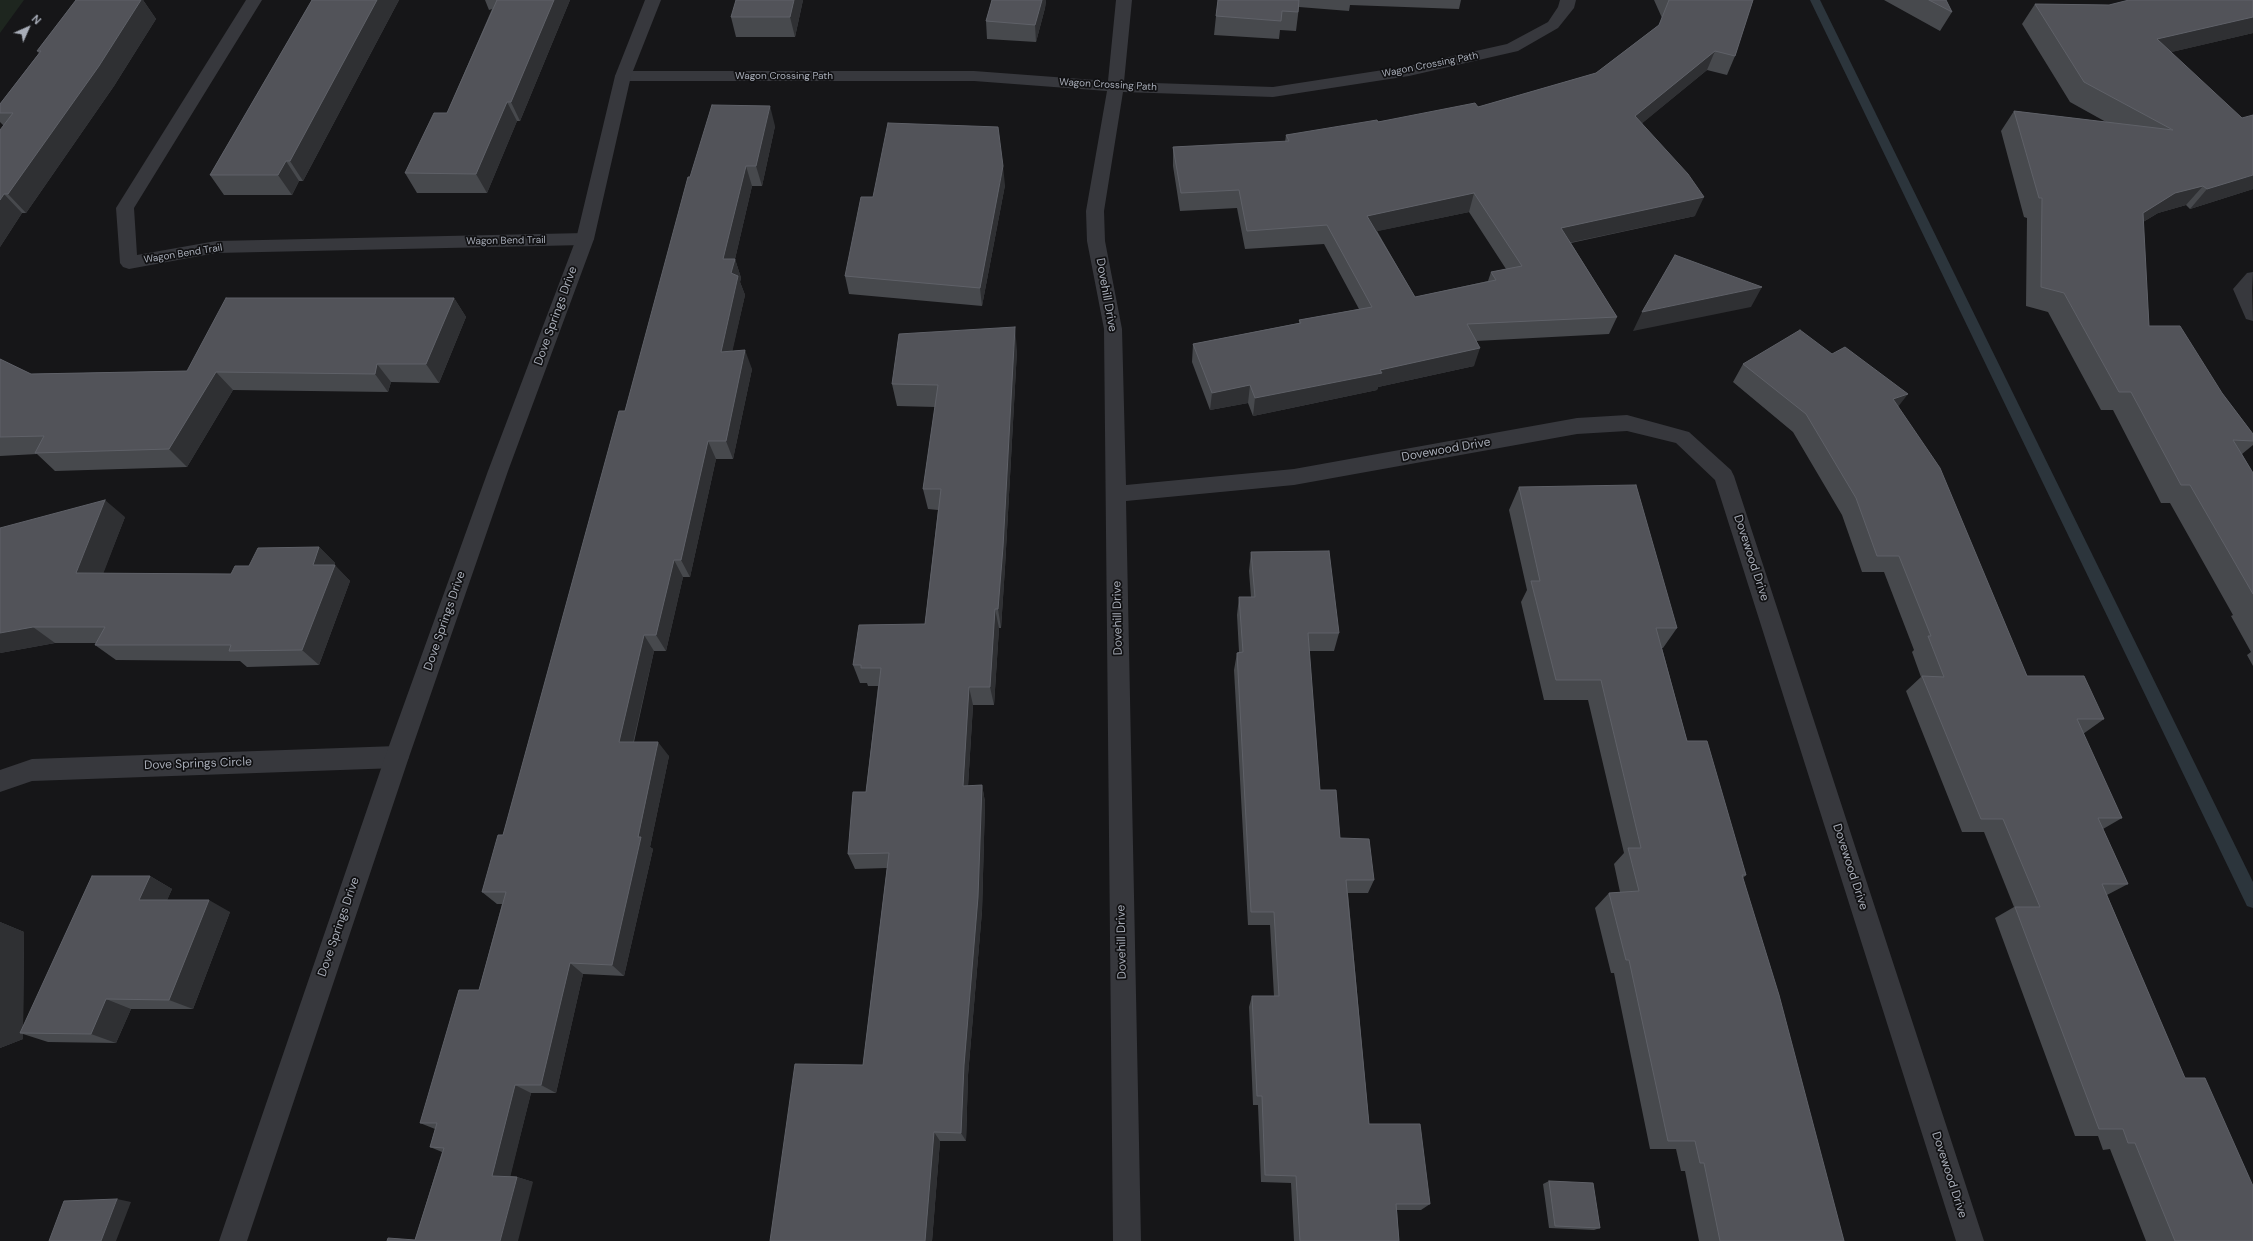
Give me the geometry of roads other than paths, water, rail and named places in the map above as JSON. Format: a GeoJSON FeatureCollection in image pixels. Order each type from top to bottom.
{"type":"FeatureCollection","features":[{"type":"Feature","properties":{"kind":"street","name":"Wagon Bend Trail"},"geometry":{"type":"LineString","coordinates":[[254,0],[125,208],[129,263],[216,248],[585,239]]}},
{"type":"Feature","properties":{"kind":"street","name":"Dove Springs Drive"},"geometry":{"type":"LineString","coordinates":[[233,1241],[397,757],[498,471],[585,239],[623,76],[653,0]]}},
{"type":"Feature","properties":{"kind":"street","name":"Dovehill Drive"},"geometry":{"type":"LineString","coordinates":[[1124,0],[1119,66],[1096,211],[1096,241],[1113,329],[1127,1241]]}},
{"type":"Feature","properties":{"kind":"street","name":"Wagon Crossing Path"},"geometry":{"type":"LineString","coordinates":[[623,76],[974,76],[1115,87],[1273,92],[1409,71],[1512,48],[1553,25],[1566,8],[1568,0]]}},
{"type":"Feature","properties":{"kind":"street"},"geometry":{"type":"LineString","coordinates":[[2253,278],[2242,289],[2253,314]]}},
{"type":"Feature","properties":{"kind":"street","name":"Dovewood Drive"},"geometry":{"type":"LineString","coordinates":[[1116,494],[1294,477],[1577,426],[1627,423],[1682,437],[1724,476],[1970,1241]]}},
{"type":"Feature","properties":{"kind":"street","name":"Dove Springs Circle"},"geometry":{"type":"LineString","coordinates":[[0,781],[32,770],[397,757]]}},
{"type":"Feature","properties":{"kind":"waterway"},"geometry":{"type":"LineString","coordinates":[[1815,0],[2253,900]]}}]}
